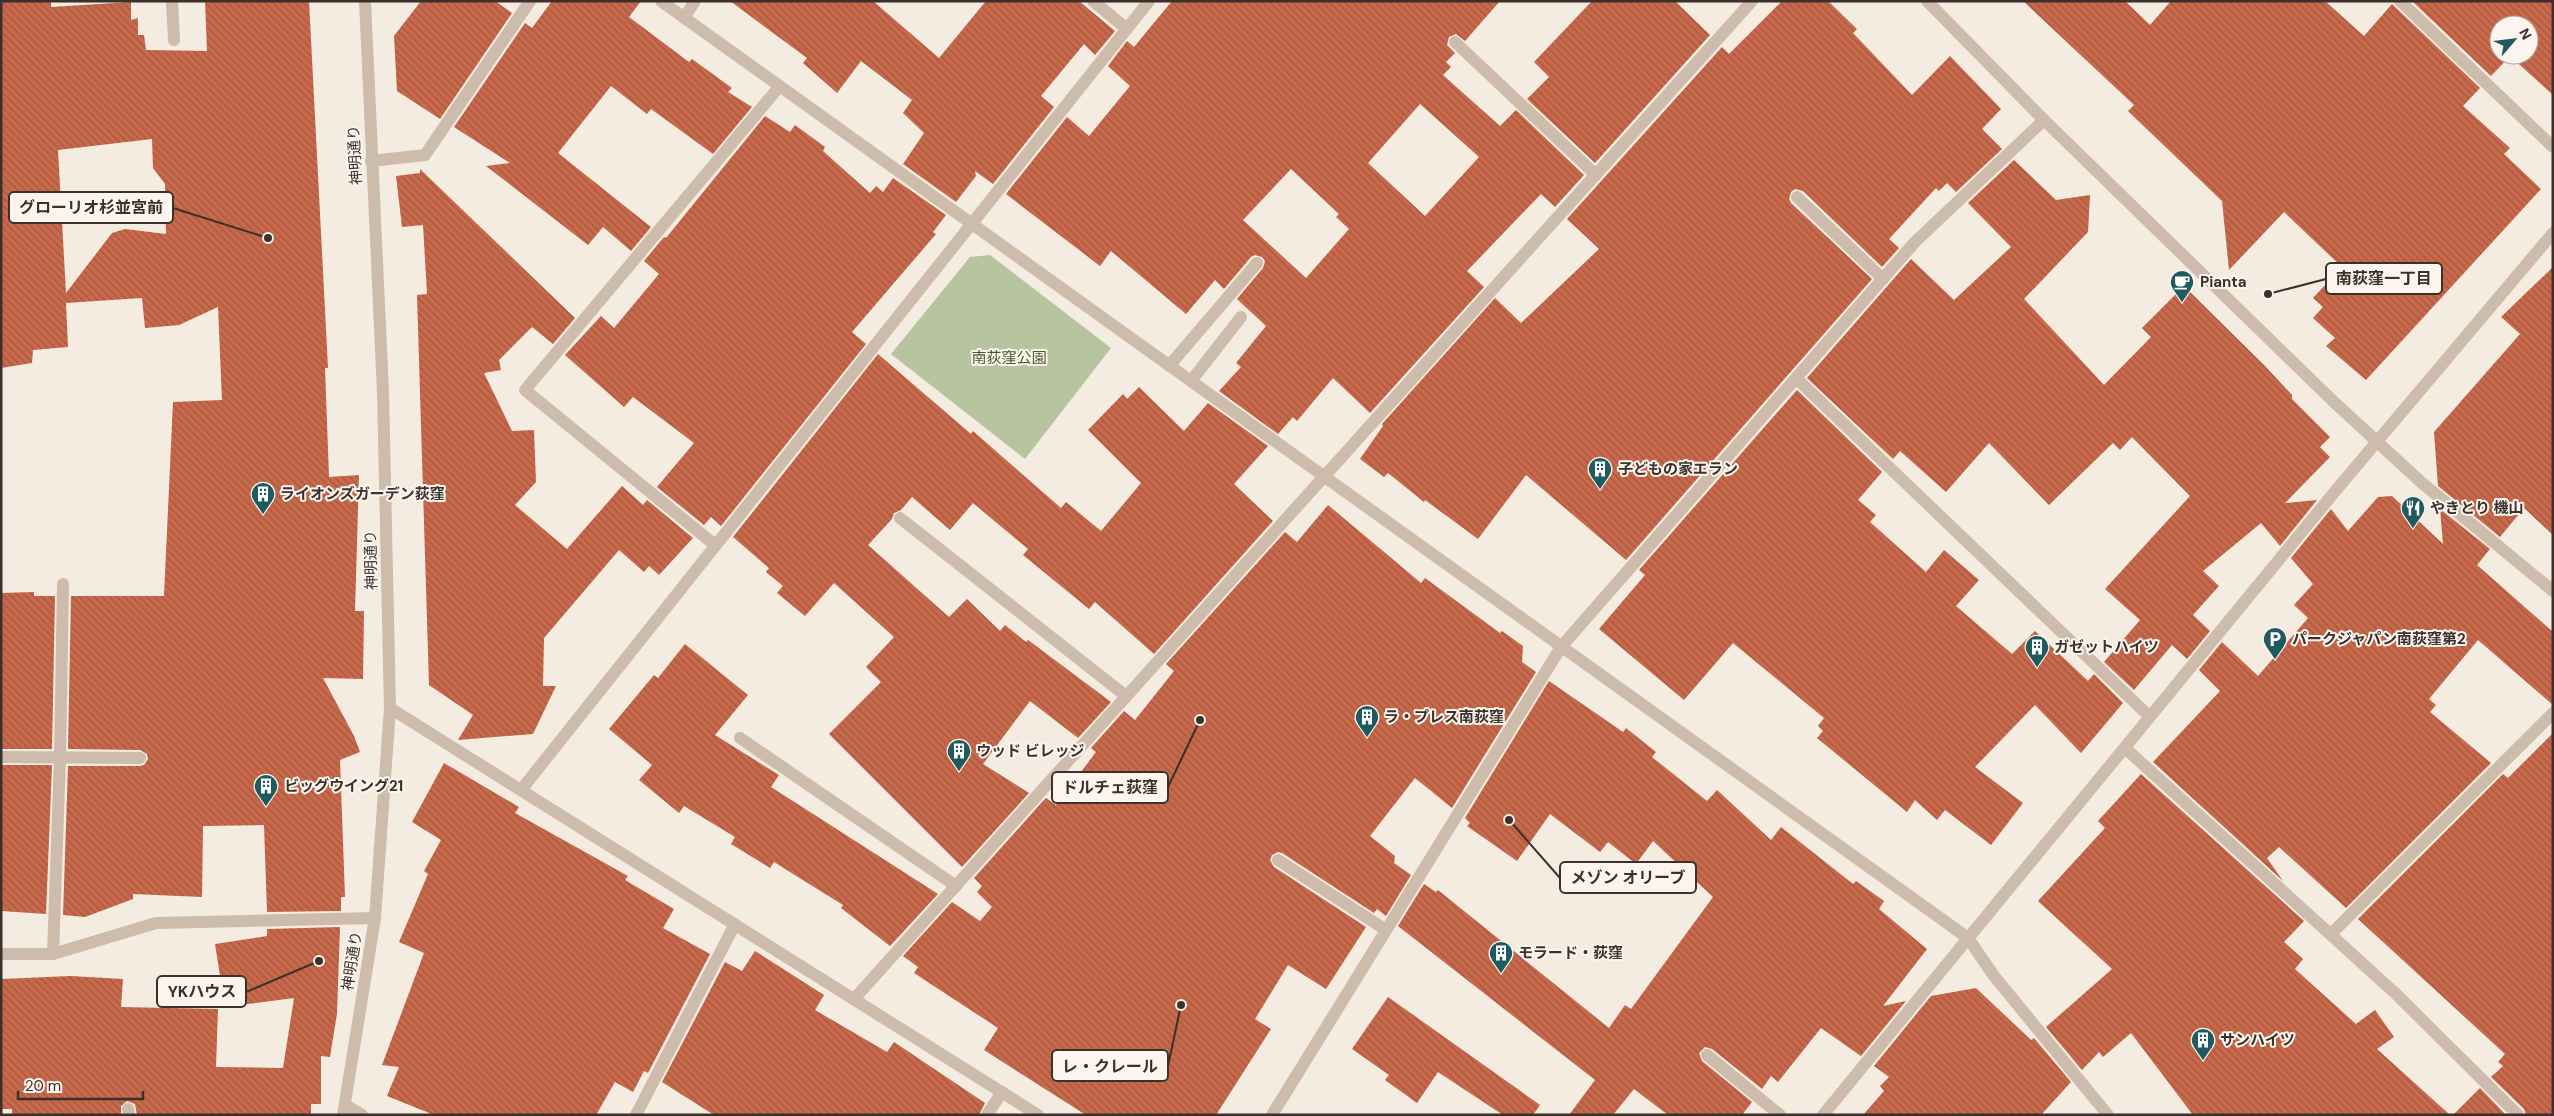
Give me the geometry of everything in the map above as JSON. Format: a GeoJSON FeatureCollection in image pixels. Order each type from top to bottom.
{"type":"FeatureCollection","features":[{"type":"Feature","properties":{"kind":"street"},"geometry":{"type":"LineString","coordinates":[[172,1],[174,40]]}},
{"type":"Feature","properties":{"kind":"street","name":"神明通り"},"geometry":{"type":"LineString","coordinates":[[344,1110],[375,918],[390,708],[383,392],[365,1]]}},
{"type":"Feature","properties":{"kind":"street"},"geometry":{"type":"LineString","coordinates":[[372,161],[425,155],[530,1]]}},
{"type":"Feature","properties":{"kind":"street"},"geometry":{"type":"LineString","coordinates":[[661,1],[1968,938],[1994,976],[2108,1115]]}},
{"type":"Feature","properties":{"kind":"street"},"geometry":{"type":"LineString","coordinates":[[684,18],[695,1]]}},
{"type":"Feature","properties":{"kind":"street"},"geometry":{"type":"LineString","coordinates":[[1093,1],[1127,29]]}},
{"type":"Feature","properties":{"kind":"street"},"geometry":{"type":"LineString","coordinates":[[521,790],[1150,1]]}},
{"type":"Feature","properties":{"kind":"street"},"geometry":{"type":"LineString","coordinates":[[854,999],[1752,1]]}},
{"type":"Feature","properties":{"kind":"street"},"geometry":{"type":"LineString","coordinates":[[1927,1],[2044,120],[2377,443],[2553,591]]}},
{"type":"Feature","properties":{"kind":"street"},"geometry":{"type":"LineString","coordinates":[[2400,1],[2553,147]]}},
{"type":"Feature","properties":{"kind":"street"},"geometry":{"type":"LineString","coordinates":[[1455,42],[1596,174]]}},
{"type":"Feature","properties":{"kind":"street"},"geometry":{"type":"LineString","coordinates":[[716,545],[525,390],[779,86]]}},
{"type":"Feature","properties":{"kind":"street"},"geometry":{"type":"LineString","coordinates":[[1272,1115],[1561,647],[1915,242],[2044,120]]}},
{"type":"Feature","properties":{"kind":"street"},"geometry":{"type":"LineString","coordinates":[[1797,198],[1883,279]]}},
{"type":"Feature","properties":{"kind":"street"},"geometry":{"type":"LineString","coordinates":[[1824,1115],[2126,748],[2149,716],[2553,233]]}},
{"type":"Feature","properties":{"kind":"street"},"geometry":{"type":"LineString","coordinates":[[1169,366],[1257,263]]}},
{"type":"Feature","properties":{"kind":"street"},"geometry":{"type":"LineString","coordinates":[[1190,381],[1241,317]]}},
{"type":"Feature","properties":{"kind":"street"},"geometry":{"type":"LineString","coordinates":[[1797,379],[2149,716]]}},
{"type":"Feature","properties":{"kind":"street"},"geometry":{"type":"LineString","coordinates":[[900,518],[1126,696]]}},
{"type":"Feature","properties":{"kind":"street"},"geometry":{"type":"LineString","coordinates":[[52,954],[60,758],[63,584]]}},
{"type":"Feature","properties":{"kind":"street"},"geometry":{"type":"LineString","coordinates":[[390,708],[1038,1115]]}},
{"type":"Feature","properties":{"kind":"street"},"geometry":{"type":"LineString","coordinates":[[2330,934],[2553,714]]}},
{"type":"Feature","properties":{"kind":"street"},"geometry":{"type":"LineString","coordinates":[[740,738],[956,886]]}},
{"type":"Feature","properties":{"kind":"street"},"geometry":{"type":"LineString","coordinates":[[2126,748],[2396,994],[2518,1115]]}},
{"type":"Feature","properties":{"kind":"street"},"geometry":{"type":"LineString","coordinates":[[1,757],[140,758]]}},
{"type":"Feature","properties":{"kind":"street"},"geometry":{"type":"LineString","coordinates":[[1278,860],[1386,930]]}},
{"type":"Feature","properties":{"kind":"street"},"geometry":{"type":"LineString","coordinates":[[1,954],[52,954],[156,923],[375,918]]}},
{"type":"Feature","properties":{"kind":"street"},"geometry":{"type":"LineString","coordinates":[[636,1115],[735,924]]}},
{"type":"Feature","properties":{"kind":"street"},"geometry":{"type":"LineString","coordinates":[[1707,1055],[1780,1115]]}},
{"type":"Feature","properties":{"kind":"street"},"geometry":{"type":"LineString","coordinates":[[987,1115],[1002,1092]]}},
{"type":"Feature","properties":{"kind":"street"},"geometry":{"type":"LineString","coordinates":[[344,1110],[362,1115]]}},
{"type":"Feature","properties":{"kind":"green space","name":"南荻窪公園"},"geometry":{"type":"Polygon","coordinates":[[[990,255],[1111,348],[1025,459],[891,354],[970,257],[990,255]]]}},
{"type":"Feature","properties":{"kind":"building"},"geometry":{"type":"Polygon","coordinates":[[[1,1],[51,1],[51,7],[131,2],[131,20],[138,18],[138,35],[144,35],[146,50],[207,51],[205,1],[309,1],[328,368],[325,368],[329,477],[359,475],[355,611],[364,611],[363,679],[323,678],[354,736],[360,752],[340,760],[345,897],[341,897],[341,911],[267,912],[264,825],[203,826],[202,897],[133,894],[133,899],[85,917],[63,915],[68,766],[140,766],[144,765],[148,759],[147,754],[140,750],[68,749],[71,596],[164,596],[173,402],[222,400],[218,307],[179,325],[145,328],[142,298],[66,303],[68,347],[33,350],[32,363],[1,368],[1,1]],[[152,139],[58,150],[66,293],[112,233],[125,229],[166,234],[165,184],[153,168],[152,139]]]}},
{"type":"Feature","properties":{"kind":"building"},"geometry":{"type":"Polygon","coordinates":[[[421,1],[495,1],[512,13],[440,119],[397,91],[394,36],[421,1]]]}},
{"type":"Feature","properties":{"kind":"building"},"geometry":{"type":"Polygon","coordinates":[[[552,1],[641,1],[629,17],[689,62],[692,59],[732,88],[728,92],[752,107],[713,154],[651,109],[647,114],[611,86],[558,153],[651,227],[631,251],[603,227],[588,245],[486,166],[510,163],[454,127],[525,23],[532,28],[552,1]]]}},
{"type":"Feature","properties":{"kind":"building"},"geometry":{"type":"Polygon","coordinates":[[[730,1],[873,1],[939,58],[986,1],[1079,1],[1115,31],[1095,55],[1084,44],[1041,96],[1054,107],[993,184],[975,171],[976,176],[956,202],[903,164],[924,133],[903,113],[912,100],[861,61],[837,93],[803,63],[807,58],[730,1]]]}},
{"type":"Feature","properties":{"kind":"building"},"geometry":{"type":"Polygon","coordinates":[[[1172,1],[1500,1],[1465,41],[1456,34],[1449,37],[1447,45],[1455,53],[1446,62],[1451,67],[1443,75],[1500,126],[1516,110],[1584,175],[1555,207],[1541,194],[1467,271],[1484,287],[1370,413],[1333,378],[1297,421],[1293,417],[1278,434],[1219,391],[1241,367],[1236,363],[1266,326],[1237,299],[1263,268],[1265,261],[1262,257],[1255,255],[1251,257],[1224,289],[1215,280],[1186,314],[1111,251],[1100,266],[1006,194],[1067,117],[1089,136],[1130,86],[1108,66],[1127,41],[1134,47],[1172,1]],[[1420,104],[1368,163],[1425,216],[1479,157],[1420,104]],[[1291,169],[1243,220],[1306,278],[1349,229],[1336,217],[1339,214],[1291,169]]]}},
{"type":"Feature","properties":{"kind":"building"},"geometry":{"type":"Polygon","coordinates":[[[1592,1],[1675,1],[1710,35],[1595,163],[1527,99],[1549,77],[1534,62],[1592,1]]]}},
{"type":"Feature","properties":{"kind":"building"},"geometry":{"type":"Polygon","coordinates":[[[1782,1],[1828,1],[1857,29],[1853,33],[1912,95],[1950,56],[2001,109],[1982,129],[2002,149],[1956,192],[1947,183],[1939,191],[1936,188],[1889,239],[1899,248],[1882,267],[1803,191],[1795,189],[1791,192],[1789,199],[1791,203],[1872,279],[1626,560],[1526,475],[1478,539],[1425,500],[1424,502],[1388,473],[1384,477],[1360,459],[1383,426],[1382,424],[1495,298],[1521,323],[1599,249],[1567,219],[1722,47],[1729,54],[1782,1]]]}},
{"type":"Feature","properties":{"kind":"building"},"geometry":{"type":"Polygon","coordinates":[[[2023,1],[2125,1],[2150,25],[2171,1],[2325,1],[2364,36],[2392,4],[2480,88],[2463,106],[2510,148],[2504,154],[2541,189],[2366,380],[2326,346],[2335,338],[2313,318],[2323,307],[2313,298],[2342,267],[2284,212],[2229,270],[2222,201],[2128,111],[2134,105],[2023,1]]]}},
{"type":"Feature","properties":{"kind":"building"},"geometry":{"type":"Polygon","coordinates":[[[2412,1],[2553,1],[2553,95],[2520,65],[2539,65],[2539,15],[2489,15],[2489,65],[2501,65],[2491,76],[2412,1]]]}},
{"type":"Feature","properties":{"kind":"building"},"geometry":{"type":"Polygon","coordinates":[[[765,116],[790,132],[795,125],[825,147],[823,151],[870,193],[876,186],[883,192],[893,178],[946,215],[933,232],[936,234],[852,332],[866,344],[721,526],[711,517],[704,525],[657,487],[694,443],[633,397],[624,407],[565,355],[601,316],[614,328],[659,274],[644,261],[664,237],[666,238],[765,116]]]}},
{"type":"Feature","properties":{"kind":"building"},"geometry":{"type":"Polygon","coordinates":[[[2014,160],[2056,200],[2090,195],[2088,232],[2024,299],[2104,385],[2151,337],[2142,328],[2184,286],[2265,366],[2292,395],[2292,399],[2330,437],[2320,447],[2330,457],[2285,503],[2317,500],[2280,546],[2261,523],[2203,571],[2219,586],[2193,615],[2210,631],[2187,659],[2172,645],[2134,690],[2104,662],[2140,620],[2105,589],[2190,496],[2132,437],[2120,450],[2113,443],[2049,505],[1989,443],[1946,492],[1900,451],[1893,459],[1807,378],[1911,259],[1954,300],[2011,247],[1968,203],[2014,160]]]}},
{"type":"Feature","properties":{"kind":"building"},"geometry":{"type":"Polygon","coordinates":[[[420,169],[575,318],[553,344],[532,327],[499,360],[501,370],[484,373],[512,431],[534,430],[536,482],[515,505],[567,549],[622,486],[643,505],[647,500],[693,538],[659,575],[649,566],[644,572],[619,550],[544,638],[543,686],[556,686],[533,734],[458,740],[473,715],[429,685],[417,295],[427,294],[423,225],[402,227],[396,176],[420,173],[420,169]]]}},
{"type":"Feature","properties":{"kind":"building"},"geometry":{"type":"Polygon","coordinates":[[[2553,267],[2553,535],[2524,508],[2500,537],[2438,486],[2434,432],[2520,334],[2501,317],[2553,267]]]}},
{"type":"Feature","properties":{"kind":"building"},"geometry":{"type":"Polygon","coordinates":[[[878,354],[971,434],[973,431],[1061,508],[1066,502],[1101,531],[1141,483],[1088,430],[1123,394],[1127,399],[1139,387],[1184,431],[1208,403],[1268,446],[1234,484],[1273,521],[1154,654],[1095,602],[1089,609],[1023,555],[1028,549],[973,503],[950,530],[912,497],[901,510],[894,513],[892,519],[868,545],[949,617],[967,599],[1000,631],[1005,625],[1111,702],[1078,738],[1030,701],[983,764],[1029,793],[962,867],[829,734],[881,682],[866,667],[894,637],[834,583],[805,616],[777,593],[783,586],[766,572],[769,568],[733,537],[878,354]]]}},
{"type":"Feature","properties":{"kind":"building"},"geometry":{"type":"Polygon","coordinates":[[[1797,390],[1882,472],[1858,500],[1876,515],[1870,522],[1926,572],[1944,550],[1979,580],[1956,606],[2012,654],[2035,631],[2088,681],[2094,674],[2123,703],[2081,753],[2035,705],[1975,767],[2023,803],[1991,845],[1945,810],[1937,820],[1915,800],[1907,812],[1817,738],[1823,731],[1818,726],[1824,718],[1733,643],[1684,700],[1599,629],[1645,575],[1639,570],[1797,390]]]}},
{"type":"Feature","properties":{"kind":"building"},"geometry":{"type":"Polygon","coordinates":[[[2392,496],[2443,544],[2440,509],[2490,549],[2477,565],[2553,632],[2553,705],[2478,640],[2429,699],[2436,705],[2430,712],[2491,763],[2346,908],[2279,847],[2267,858],[2283,881],[2153,762],[2220,691],[2199,670],[2222,642],[2258,676],[2308,618],[2294,605],[2313,584],[2291,558],[2331,509],[2348,531],[2378,497],[2392,496]]]}},
{"type":"Feature","properties":{"kind":"building"},"geometry":{"type":"Polygon","coordinates":[[[1328,505],[1421,583],[1425,578],[1500,633],[1502,631],[1523,646],[1522,662],[1536,672],[1452,808],[1415,778],[1370,836],[1395,856],[1394,863],[1411,875],[1386,916],[1377,909],[1374,913],[1282,853],[1278,852],[1272,855],[1270,860],[1274,867],[1366,927],[1326,989],[1288,965],[1255,1019],[1271,1029],[1216,1115],[1086,1115],[984,1050],[998,1028],[914,973],[918,967],[903,956],[952,902],[980,921],[992,907],[977,892],[982,886],[974,878],[1046,798],[1056,805],[1096,752],[1091,748],[1124,711],[1135,720],[1174,671],[1166,664],[1285,532],[1297,542],[1328,505]]]}},
{"type":"Feature","properties":{"kind":"building"},"geometry":{"type":"Polygon","coordinates":[[[34,592],[34,596],[55,596],[52,749],[1,749],[1,593],[34,592]]]}},
{"type":"Feature","properties":{"kind":"building"},"geometry":{"type":"Polygon","coordinates":[[[685,644],[748,695],[715,735],[779,775],[771,787],[938,894],[890,946],[841,908],[843,905],[774,862],[770,868],[731,844],[735,837],[684,806],[679,813],[639,780],[652,765],[609,729],[654,675],[658,678],[685,644]]]}},
{"type":"Feature","properties":{"kind":"building"},"geometry":{"type":"Polygon","coordinates":[[[1549,681],[1623,732],[1626,728],[1656,752],[1652,757],[1707,801],[1717,790],[1771,840],[1781,827],[1853,884],[1856,881],[1884,901],[1879,909],[1927,949],[1883,1006],[1906,1001],[1861,1056],[1821,1028],[1778,1082],[1771,1076],[1762,1089],[1712,1049],[1705,1047],[1699,1053],[1702,1061],[1752,1102],[1742,1115],[1668,1115],[1634,1089],[1613,1115],[1569,1115],[1595,1080],[1398,926],[1424,884],[1436,892],[1438,890],[1609,1028],[1625,1005],[1631,1009],[1713,897],[1653,841],[1636,864],[1608,842],[1600,852],[1550,814],[1517,861],[1467,826],[1470,823],[1465,818],[1549,681]]]}},
{"type":"Feature","properties":{"kind":"building"},"geometry":{"type":"Polygon","coordinates":[[[2553,733],[2553,1115],[2526,1115],[2524,1109],[2491,1077],[2503,1066],[2498,1062],[2505,1054],[2358,919],[2503,774],[2508,778],[2553,733]]]}},
{"type":"Feature","properties":{"kind":"building"},"geometry":{"type":"Polygon","coordinates":[[[444,763],[519,807],[515,813],[628,876],[625,880],[674,909],[663,928],[710,954],[648,1073],[644,1071],[633,1092],[615,1082],[596,1115],[434,1115],[387,1096],[399,1067],[382,1065],[424,953],[399,942],[428,874],[424,871],[441,840],[412,822],[444,763]]]}},
{"type":"Feature","properties":{"kind":"building"},"geometry":{"type":"Polygon","coordinates":[[[1,765],[52,765],[46,914],[1,911],[1,765]]]}},
{"type":"Feature","properties":{"kind":"building"},"geometry":{"type":"Polygon","coordinates":[[[2141,774],[2304,921],[2284,942],[2303,959],[2295,969],[2356,1024],[2375,1010],[2394,1037],[2377,1049],[2450,1115],[2193,1115],[2131,1033],[2103,1057],[2099,1052],[2082,1070],[2046,1027],[2112,969],[2038,901],[2105,828],[2098,821],[2141,774]]]}},
{"type":"Feature","properties":{"kind":"building"},"geometry":{"type":"Polygon","coordinates":[[[340,927],[337,1014],[330,1057],[321,1056],[321,1104],[311,1104],[311,1115],[137,1115],[135,1104],[127,1101],[121,1106],[121,1115],[12,1115],[12,1109],[1,1109],[1,979],[71,976],[123,979],[121,1007],[218,1009],[216,1067],[283,1068],[294,998],[225,1007],[215,944],[267,936],[267,929],[340,927]]]}},
{"type":"Feature","properties":{"kind":"building"},"geometry":{"type":"Polygon","coordinates":[[[755,951],[824,995],[815,1010],[887,1052],[894,1042],[985,1103],[979,1115],[714,1115],[662,1082],[725,962],[742,971],[755,951]]]}},
{"type":"Feature","properties":{"kind":"building"},"geometry":{"type":"Polygon","coordinates":[[[1976,988],[2031,1040],[2034,1038],[2071,1082],[2041,1115],[1863,1115],[1884,1091],[1880,1086],[1889,1077],[1874,1066],[1931,996],[1976,988]]]}},
{"type":"Feature","properties":{"kind":"building"},"geometry":{"type":"Polygon","coordinates":[[[1388,997],[1540,1105],[1533,1115],[1503,1115],[1438,1072],[1417,1103],[1385,1080],[1389,1075],[1352,1049],[1388,997]]]}},
{"type":"Feature","properties":{"kind":"building"},"geometry":{"type":"Polygon","coordinates":[[[2480,1088],[2506,1115],[2453,1115],[2480,1088]]]}},
{"type":"Feature","properties":{"kind":"place","name":"グローリオ杉並宮前"},"geometry":{"type":"Point","coordinates":[268,238]}},
{"type":"Feature","properties":{"kind":"place","name":"南荻窪一丁目"},"geometry":{"type":"Point","coordinates":[2268,294]}},
{"type":"Feature","properties":{"kind":"place","name":"Pianta"},"geometry":{"type":"Point","coordinates":[2182,303]}},
{"type":"Feature","properties":{"kind":"place","name":"子どもの家エラン"},"geometry":{"type":"Point","coordinates":[1600,490]}},
{"type":"Feature","properties":{"kind":"place","name":"ライオンズガーデン荻窪"},"geometry":{"type":"Point","coordinates":[263,515]}},
{"type":"Feature","properties":{"kind":"place","name":"やきとり 機山"},"geometry":{"type":"Point","coordinates":[2413,529]}},
{"type":"Feature","properties":{"kind":"place","name":"パークジャパン南荻窪第2"},"geometry":{"type":"Point","coordinates":[2275,660]}},
{"type":"Feature","properties":{"kind":"place","name":"ガゼットハイツ"},"geometry":{"type":"Point","coordinates":[2037,668]}},
{"type":"Feature","properties":{"kind":"place","name":"ドルチェ荻窪"},"geometry":{"type":"Point","coordinates":[1200,720]}},
{"type":"Feature","properties":{"kind":"place","name":"ラ・プレス南荻窪"},"geometry":{"type":"Point","coordinates":[1367,738]}},
{"type":"Feature","properties":{"kind":"place","name":"ウッド ビレッジ"},"geometry":{"type":"Point","coordinates":[959,772]}},
{"type":"Feature","properties":{"kind":"place","name":"ビッグウイング21"},"geometry":{"type":"Point","coordinates":[266,807]}},
{"type":"Feature","properties":{"kind":"place","name":"メゾン オリーブ"},"geometry":{"type":"Point","coordinates":[1509,820]}},
{"type":"Feature","properties":{"kind":"place","name":"YKハウス"},"geometry":{"type":"Point","coordinates":[319,961]}},
{"type":"Feature","properties":{"kind":"place","name":"モラード・荻窪"},"geometry":{"type":"Point","coordinates":[1501,974]}},
{"type":"Feature","properties":{"kind":"place","name":"レ・クレール"},"geometry":{"type":"Point","coordinates":[1181,1005]}},
{"type":"Feature","properties":{"kind":"place","name":"サンハイツ"},"geometry":{"type":"Point","coordinates":[2203,1061]}}]}
